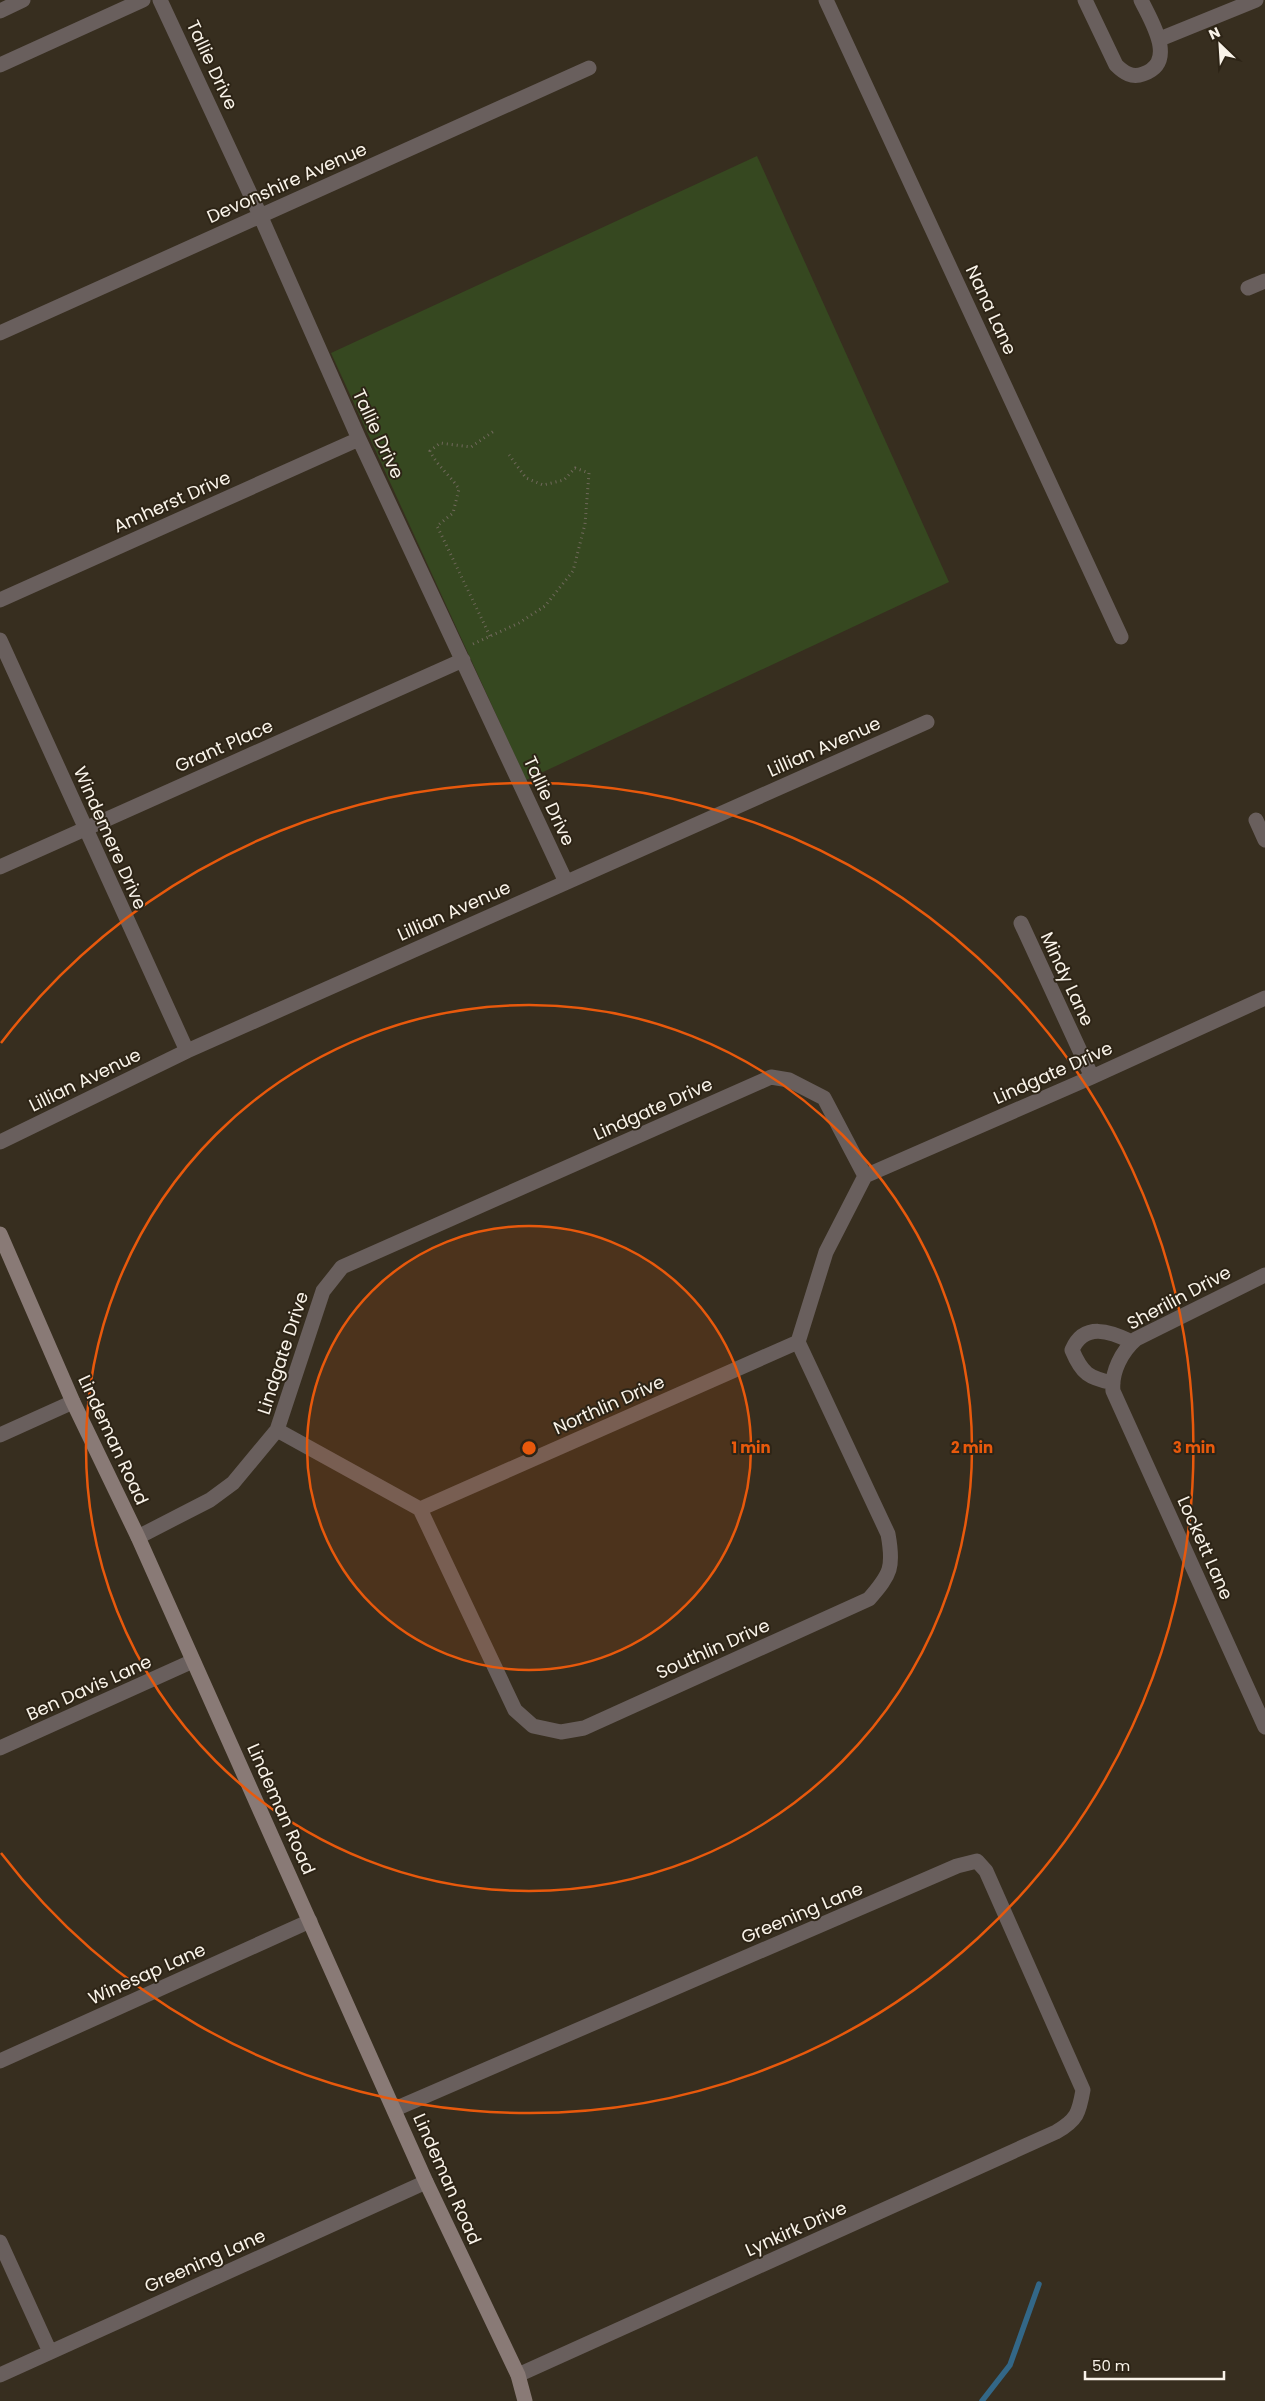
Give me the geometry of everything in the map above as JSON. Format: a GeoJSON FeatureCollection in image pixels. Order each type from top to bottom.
{"type":"FeatureCollection","features":[{"type":"Feature","properties":{"kind":"street"},"geometry":{"type":"LineString","coordinates":[[0,11],[22,0]]}},
{"type":"Feature","properties":{"kind":"street"},"geometry":{"type":"LineString","coordinates":[[0,65],[143,0]]}},
{"type":"Feature","properties":{"kind":"street","name":"Tallie Drive"},"geometry":{"type":"LineString","coordinates":[[160,0],[260,215],[359,439],[566,882]]}},
{"type":"Feature","properties":{"kind":"street","name":"Nana Lane"},"geometry":{"type":"LineString","coordinates":[[826,0],[1121,636]]}},
{"type":"Feature","properties":{"kind":"street"},"geometry":{"type":"LineString","coordinates":[[1085,0],[1116,65],[1123,72],[1132,76],[1152,70],[1158,63],[1161,54],[1160,39],[1141,0]]}},
{"type":"Feature","properties":{"kind":"street"},"geometry":{"type":"LineString","coordinates":[[1160,39],[1256,0]]}},
{"type":"Feature","properties":{"kind":"street","name":"Devonshire Avenue"},"geometry":{"type":"LineString","coordinates":[[0,333],[590,68]]}},
{"type":"Feature","properties":{"kind":"street"},"geometry":{"type":"LineString","coordinates":[[1248,288],[1265,281]]}},
{"type":"Feature","properties":{"kind":"street","name":"Amherst Drive"},"geometry":{"type":"LineString","coordinates":[[0,600],[359,439]]}},
{"type":"Feature","properties":{"kind":"street","name":"Windemere Drive"},"geometry":{"type":"LineString","coordinates":[[0,640],[84,829],[187,1051]]}},
{"type":"Feature","properties":{"kind":"street","name":"Grant Place"},"geometry":{"type":"LineString","coordinates":[[0,868],[461,655]]}},
{"type":"Feature","properties":{"kind":"street","name":"Lillian Avenue"},"geometry":{"type":"LineString","coordinates":[[0,1142],[187,1051],[927,722]]}},
{"type":"Feature","properties":{"kind":"street"},"geometry":{"type":"LineString","coordinates":[[1256,820],[1265,840]]}},
{"type":"Feature","properties":{"kind":"street","name":"Mindy Lane"},"geometry":{"type":"LineString","coordinates":[[1021,924],[1092,1077]]}},
{"type":"Feature","properties":{"kind":"street","name":"Lindgate Drive"},"geometry":{"type":"LineString","coordinates":[[138,1537],[210,1500],[233,1483],[277,1430],[323,1291],[342,1267],[771,1077],[789,1080],[824,1098],[865,1176],[1092,1077],[1265,998]]}},
{"type":"Feature","properties":{"kind":"street"},"geometry":{"type":"LineString","coordinates":[[798,1342],[826,1252],[865,1176]]}},
{"type":"Feature","properties":{"kind":"street","name":"Lindeman Road"},"geometry":{"type":"LineString","coordinates":[[0,1234],[73,1402],[138,1537],[426,2182],[518,2375],[525,2401]]}},
{"type":"Feature","properties":{"kind":"street","name":"Sherilin Drive"},"geometry":{"type":"LineString","coordinates":[[1113,1384],[1118,1364],[1132,1342],[1265,1274]]}},
{"type":"Feature","properties":{"kind":"street"},"geometry":{"type":"LineString","coordinates":[[1113,1384],[1091,1378],[1078,1364],[1072,1350],[1077,1340],[1088,1332],[1102,1331],[1118,1335],[1132,1342]]}},
{"type":"Feature","properties":{"kind":"street","name":"Southlin Drive"},"geometry":{"type":"LineString","coordinates":[[420,1509],[515,1710],[533,1726],[561,1732],[584,1728],[869,1600],[886,1581],[892,1558],[888,1534],[798,1342]]}},
{"type":"Feature","properties":{"kind":"street","name":"Northlin Drive"},"geometry":{"type":"LineString","coordinates":[[420,1509],[798,1342]]}},
{"type":"Feature","properties":{"kind":"street","name":"Lockett Lane"},"geometry":{"type":"LineString","coordinates":[[1113,1384],[1114,1391],[1265,1727]]}},
{"type":"Feature","properties":{"kind":"street"},"geometry":{"type":"LineString","coordinates":[[0,1434],[73,1402]]}},
{"type":"Feature","properties":{"kind":"street"},"geometry":{"type":"LineString","coordinates":[[277,1430],[420,1509]]}},
{"type":"Feature","properties":{"kind":"street","name":"Ben Davis Lane"},"geometry":{"type":"LineString","coordinates":[[0,1748],[193,1661]]}},
{"type":"Feature","properties":{"kind":"street","name":"Greening Lane"},"geometry":{"type":"LineString","coordinates":[[395,2109],[957,1866],[977,1861],[986,1871],[1083,2090],[1080,2106]]}},
{"type":"Feature","properties":{"kind":"street","name":"Winesap Lane"},"geometry":{"type":"LineString","coordinates":[[0,2061],[310,1920]]}},
{"type":"Feature","properties":{"kind":"street","name":"Lynkirk Drive"},"geometry":{"type":"LineString","coordinates":[[518,2375],[1056,2132],[1073,2122],[1080,2106]]}},
{"type":"Feature","properties":{"kind":"street","name":"Greening Lane"},"geometry":{"type":"LineString","coordinates":[[0,2375],[426,2182]]}},
{"type":"Feature","properties":{"kind":"street"},"geometry":{"type":"LineString","coordinates":[[0,2242],[50,2352]]}},
{"type":"Feature","properties":{"kind":"path"},"geometry":{"type":"LineString","coordinates":[[490,636],[437,526],[452,513],[459,489],[449,473],[434,461],[430,451],[440,443],[472,447],[494,431]]}},
{"type":"Feature","properties":{"kind":"path"},"geometry":{"type":"LineString","coordinates":[[461,655],[490,636],[519,623],[545,606],[573,571],[584,524],[589,473],[575,468],[564,480],[543,485],[526,478],[509,455]]}},
{"type":"Feature","properties":{"kind":"green space"},"geometry":{"type":"Polygon","coordinates":[[[757,156],[949,582],[526,780],[331,353],[757,156]]]}},
{"type":"Feature","properties":{"kind":"waterway"},"geometry":{"type":"LineString","coordinates":[[982,2401],[1010,2365],[1039,2284]]}}]}
